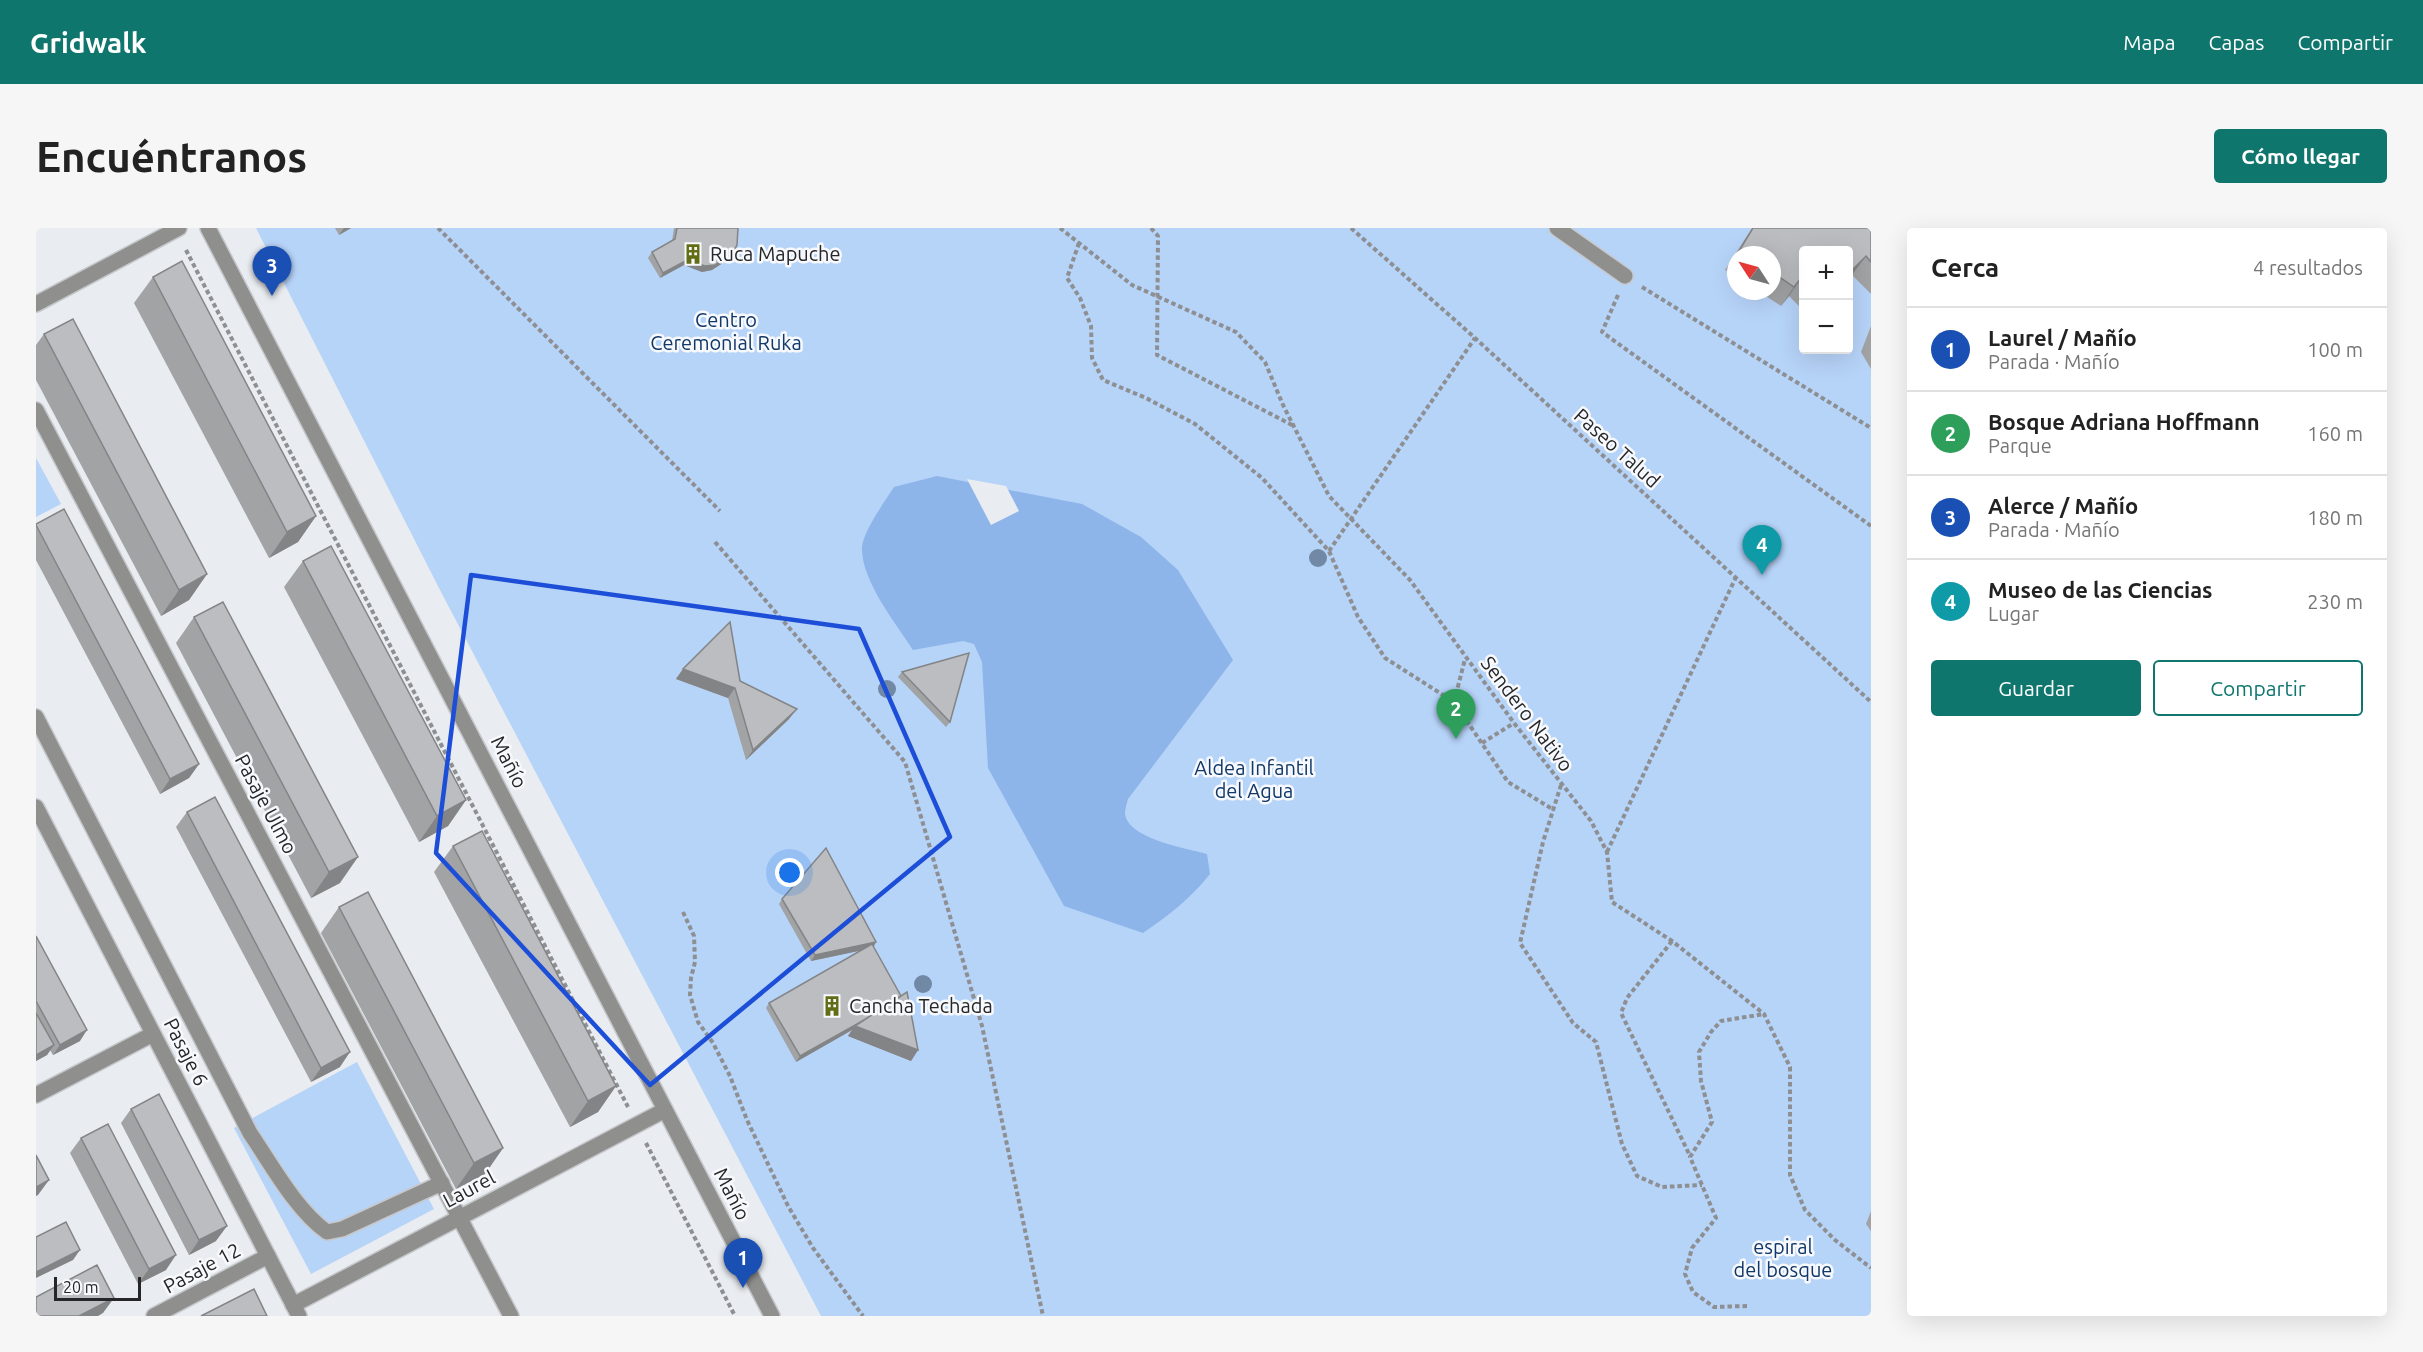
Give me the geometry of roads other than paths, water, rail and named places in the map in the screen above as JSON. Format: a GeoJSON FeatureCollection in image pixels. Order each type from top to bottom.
{"type":"FeatureCollection","features":[{"type":"Feature","properties":{"kind":"street","name":"Mañío"},"geometry":{"type":"LineString","coordinates":[[208,228],[772,1316]]}},
{"type":"Feature","properties":{"kind":"street"},"geometry":{"type":"LineString","coordinates":[[1557,228],[1626,276]]}},
{"type":"Feature","properties":{"kind":"street"},"geometry":{"type":"LineString","coordinates":[[36,304],[178,229]]}},
{"type":"Feature","properties":{"kind":"street","name":"Pasaje Ulmo"},"geometry":{"type":"LineString","coordinates":[[36,410],[512,1316]]}},
{"type":"Feature","properties":{"kind":"street"},"geometry":{"type":"LineString","coordinates":[[36,717],[250,1133],[315,1224],[327,1232],[342,1229],[442,1183]]}},
{"type":"Feature","properties":{"kind":"street","name":"Pasaje 6"},"geometry":{"type":"LineString","coordinates":[[38,815],[296,1310]]}},
{"type":"Feature","properties":{"kind":"street"},"geometry":{"type":"LineString","coordinates":[[36,1095],[153,1034]]}},
{"type":"Feature","properties":{"kind":"street","name":"Laurel"},"geometry":{"type":"LineString","coordinates":[[296,1310],[460,1218],[665,1110]]}},
{"type":"Feature","properties":{"kind":"street","name":"Pasaje 12"},"geometry":{"type":"LineString","coordinates":[[154,1316],[268,1256]]}},
{"type":"Feature","properties":{"kind":"place","name":"Ruca Mapuche"},"geometry":{"type":"Point","coordinates":[693,254]}},
{"type":"Feature","properties":{"kind":"place","name":"Alerce / Mañío"},"geometry":{"type":"Point","coordinates":[272,296]}},
{"type":"Feature","properties":{"kind":"place","name":"Museo de las Ciencias"},"geometry":{"type":"Point","coordinates":[1762,575]}},
{"type":"Feature","properties":{"kind":"place","name":"Bosque Adriana Hoffmann"},"geometry":{"type":"Point","coordinates":[1456,739]}},
{"type":"Feature","properties":{"kind":"place","name":"Cancha Techada"},"geometry":{"type":"Point","coordinates":[832,1006]}},
{"type":"Feature","properties":{"kind":"place","name":"Laurel / Mañío"},"geometry":{"type":"Point","coordinates":[743,1288]}},
{"type":"Feature","properties":{"kind":"park label","name":"Centro Ceremonial Ruka"},"geometry":{"type":"Point","coordinates":[726,332]}},
{"type":"Feature","properties":{"kind":"park label","name":"Aldea Infantil del Agua"},"geometry":{"type":"Point","coordinates":[1254,780]}},
{"type":"Feature","properties":{"kind":"park label","name":"espiral del bosque"},"geometry":{"type":"Point","coordinates":[1783,1258]}}]}
